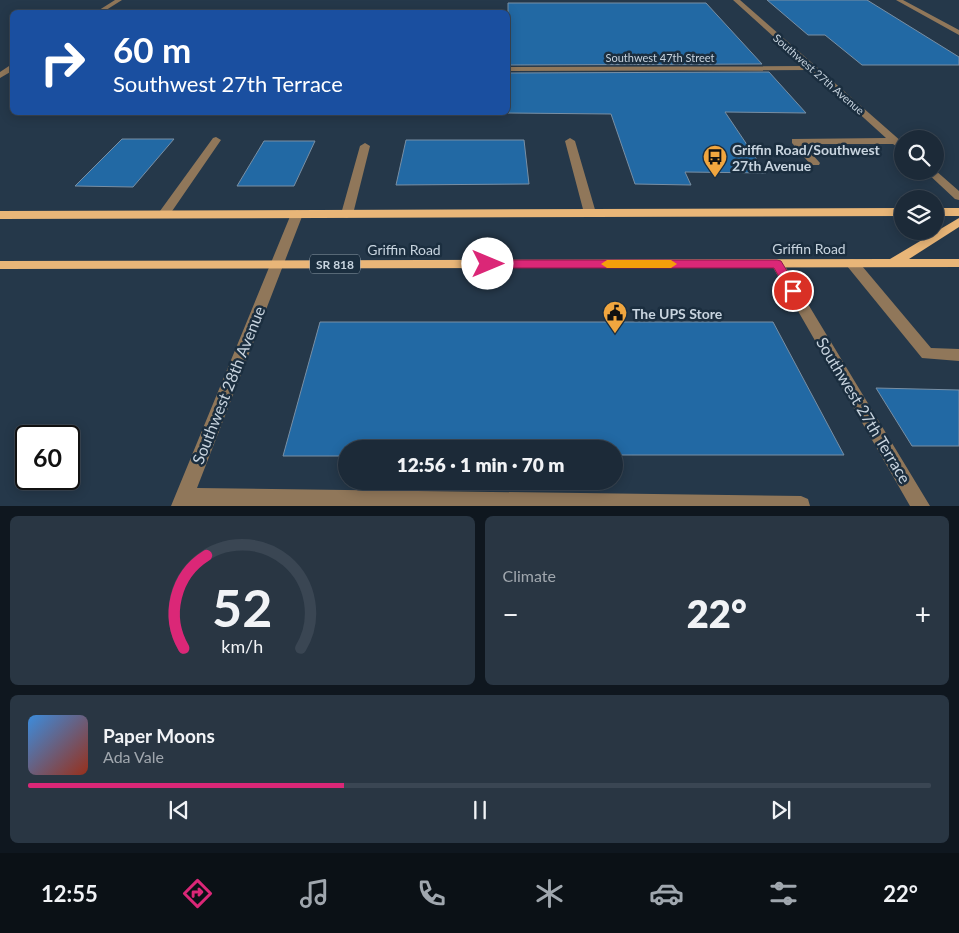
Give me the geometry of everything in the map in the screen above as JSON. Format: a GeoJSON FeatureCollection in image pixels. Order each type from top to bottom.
{"type":"FeatureCollection","features":[{"type":"Feature","properties":{"kind":"main road"},"geometry":{"type":"LineString","coordinates":[[0,215],[894,212]]}},
{"type":"Feature","properties":{"kind":"main road"},"geometry":{"type":"LineString","coordinates":[[944,212],[959,212]]}},
{"type":"Feature","properties":{"kind":"main road"},"geometry":{"type":"LineString","coordinates":[[893,264],[959,222]]}},
{"type":"Feature","properties":{"kind":"main road","name":"Griffin Road"},"geometry":{"type":"LineString","coordinates":[[0,266],[959,263]]}},
{"type":"Feature","properties":{"kind":"street"},"geometry":{"type":"LineString","coordinates":[[102,10],[119,0]]}},
{"type":"Feature","properties":{"kind":"street","name":"Southwest 27th Avenue"},"geometry":{"type":"LineString","coordinates":[[736,0],[894,140]]}},
{"type":"Feature","properties":{"kind":"street"},"geometry":{"type":"LineString","coordinates":[[899,0],[959,33]]}},
{"type":"Feature","properties":{"kind":"street","name":"Southwest 47th Street"},"geometry":{"type":"LineString","coordinates":[[510,69],[812,68]]}},
{"type":"Feature","properties":{"kind":"street"},"geometry":{"type":"LineString","coordinates":[[164,214],[216,140]]}},
{"type":"Feature","properties":{"kind":"street"},"geometry":{"type":"LineString","coordinates":[[570,141],[590,213]]}},
{"type":"Feature","properties":{"kind":"street"},"geometry":{"type":"LineString","coordinates":[[815,163],[796,141],[894,144]]}},
{"type":"Feature","properties":{"kind":"street"},"geometry":{"type":"LineString","coordinates":[[348,214],[365,146]]}},
{"type":"Feature","properties":{"kind":"street"},"geometry":{"type":"LineString","coordinates":[[940,180],[959,196]]}},
{"type":"Feature","properties":{"kind":"street","name":"Southwest 28th Avenue"},"geometry":{"type":"LineString","coordinates":[[182,501],[297,214]]}},
{"type":"Feature","properties":{"kind":"street"},"geometry":{"type":"LineString","coordinates":[[852,263],[927,354],[959,354]]}},
{"type":"Feature","properties":{"kind":"street","name":"Southwest 27th Terrace"},"geometry":{"type":"LineString","coordinates":[[777,264],[921,506]]}},
{"type":"Feature","properties":{"kind":"street"},"geometry":{"type":"LineString","coordinates":[[182,501],[801,506]]}},
{"type":"Feature","properties":{"kind":"building"},"geometry":{"type":"Polygon","coordinates":[[[767,0],[867,0],[959,57],[959,65],[862,65],[825,35],[808,35],[767,0]]]}},
{"type":"Feature","properties":{"kind":"building"},"geometry":{"type":"Polygon","coordinates":[[[508,3],[706,3],[762,64],[510,65],[510,10],[508,10],[508,3]]]}},
{"type":"Feature","properties":{"kind":"building"},"geometry":{"type":"Polygon","coordinates":[[[769,72],[806,113],[725,112],[766,173],[685,172],[691,185],[635,184],[611,114],[510,113],[510,73],[769,72]]]}},
{"type":"Feature","properties":{"kind":"building"},"geometry":{"type":"Polygon","coordinates":[[[122,139],[174,139],[133,187],[75,186],[122,139]]]}},
{"type":"Feature","properties":{"kind":"building"},"geometry":{"type":"Polygon","coordinates":[[[406,140],[524,140],[529,184],[396,185],[406,140]]]}},
{"type":"Feature","properties":{"kind":"building"},"geometry":{"type":"Polygon","coordinates":[[[264,141],[315,141],[294,186],[237,186],[264,141]]]}},
{"type":"Feature","properties":{"kind":"building"},"geometry":{"type":"Polygon","coordinates":[[[320,322],[773,322],[844,455],[623,455],[623,440],[338,440],[338,456],[283,456],[320,322]]]}},
{"type":"Feature","properties":{"kind":"building"},"geometry":{"type":"Polygon","coordinates":[[[876,388],[959,390],[959,446],[912,446],[876,388]]]}},
{"type":"Feature","properties":{"kind":"slow traffic"},"geometry":{"type":"LineString","coordinates":[[607,264],[671,264]]}},
{"type":"Feature","properties":{"kind":"place","name":"Griffin Road/Southwest 27th Avenue"},"geometry":{"type":"Point","coordinates":[715,178]}},
{"type":"Feature","properties":{"kind":"place","name":"The UPS Store"},"geometry":{"type":"Point","coordinates":[615,334]}},
{"type":"Feature","properties":{"kind":"route"},"geometry":{"type":"LineString","coordinates":[[488,264],[777,264],[793,291]]}}]}
